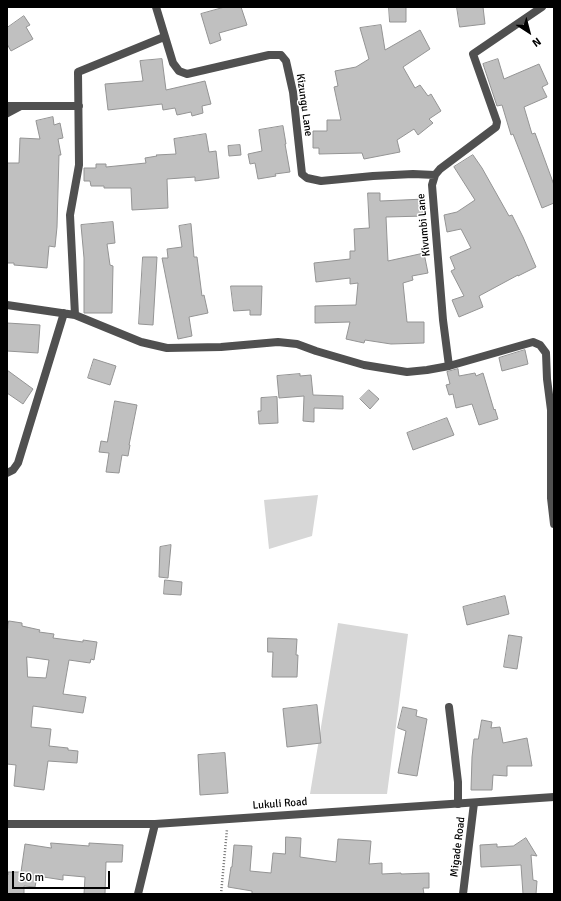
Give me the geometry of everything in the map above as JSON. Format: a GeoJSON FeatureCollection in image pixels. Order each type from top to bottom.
{"type":"FeatureCollection","features":[{"type":"Feature","properties":{"kind":"street","name":"Kizungu Lane"},"geometry":{"type":"LineString","coordinates":[[156,7],[173,63],[179,71],[186,74],[269,55],[281,54],[286,61],[293,92],[302,174],[307,178],[321,181],[373,176],[413,174],[435,175]]}},
{"type":"Feature","properties":{"kind":"street"},"geometry":{"type":"LineString","coordinates":[[435,175],[440,169],[496,127],[496,122],[473,54],[542,7]]}},
{"type":"Feature","properties":{"kind":"street"},"geometry":{"type":"LineString","coordinates":[[75,315],[70,215],[79,165],[78,72],[164,37]]}},
{"type":"Feature","properties":{"kind":"street"},"geometry":{"type":"LineString","coordinates":[[7,106],[79,106]]}},
{"type":"Feature","properties":{"kind":"street","name":"Kivumbi Lane"},"geometry":{"type":"LineString","coordinates":[[435,175],[432,185],[443,320],[449,366]]}},
{"type":"Feature","properties":{"kind":"street"},"geometry":{"type":"LineString","coordinates":[[7,305],[75,315],[141,342],[167,348],[221,347],[278,342],[297,344],[364,365],[407,372],[449,366],[533,342],[540,344],[546,352],[547,379],[551,410],[551,498],[554,524]]}},
{"type":"Feature","properties":{"kind":"street"},"geometry":{"type":"LineString","coordinates":[[7,473],[13,470],[18,463],[64,313]]}},
{"type":"Feature","properties":{"kind":"street"},"geometry":{"type":"LineString","coordinates":[[449,707],[458,782],[458,804]]}},
{"type":"Feature","properties":{"kind":"street","name":"Lukuli Road"},"geometry":{"type":"LineString","coordinates":[[7,824],[155,824],[554,797]]}},
{"type":"Feature","properties":{"kind":"street","name":"Migade Road"},"geometry":{"type":"LineString","coordinates":[[463,894],[474,803]]}},
{"type":"Feature","properties":{"kind":"street"},"geometry":{"type":"LineString","coordinates":[[138,894],[155,824]]}},
{"type":"Feature","properties":{"kind":"lane"},"geometry":{"type":"LineString","coordinates":[[7,114],[22,106]]}},
{"type":"Feature","properties":{"kind":"path"},"geometry":{"type":"LineString","coordinates":[[222,894],[228,819]]}},
{"type":"Feature","properties":{"kind":"shaded area"},"geometry":{"type":"Polygon","coordinates":[[[318,495],[312,536],[269,549],[264,500],[318,495]]]}},
{"type":"Feature","properties":{"kind":"shaded area"},"geometry":{"type":"Polygon","coordinates":[[[338,623],[408,634],[387,794],[310,794],[338,623]]]}},
{"type":"Feature","properties":{"kind":"building"},"geometry":{"type":"Polygon","coordinates":[[[225,7],[241,7],[247,25],[219,33],[221,40],[210,44],[201,14],[225,7]]]}},
{"type":"Feature","properties":{"kind":"building"},"geometry":{"type":"Polygon","coordinates":[[[389,7],[406,7],[406,22],[390,22],[389,7]]]}},
{"type":"Feature","properties":{"kind":"building"},"geometry":{"type":"Polygon","coordinates":[[[457,7],[483,7],[485,24],[460,27],[457,7]]]}},
{"type":"Feature","properties":{"kind":"building"},"geometry":{"type":"Polygon","coordinates":[[[24,16],[30,25],[26,27],[33,39],[11,51],[7,44],[7,28],[24,16]]]}},
{"type":"Feature","properties":{"kind":"building"},"geometry":{"type":"Polygon","coordinates":[[[381,25],[385,50],[420,30],[430,49],[403,67],[415,88],[420,85],[428,96],[431,94],[441,111],[429,119],[433,123],[418,135],[414,129],[397,140],[400,152],[364,159],[362,153],[319,154],[319,148],[313,148],[313,131],[327,131],[327,120],[341,120],[334,87],[338,86],[335,71],[356,67],[369,59],[360,28],[381,25]]]}},
{"type":"Feature","properties":{"kind":"building"},"geometry":{"type":"Polygon","coordinates":[[[162,59],[166,90],[205,81],[211,104],[202,106],[203,113],[192,116],[191,112],[177,115],[175,108],[163,110],[162,104],[108,110],[105,84],[143,81],[140,61],[162,59]]]}},
{"type":"Feature","properties":{"kind":"building"},"geometry":{"type":"Polygon","coordinates":[[[498,59],[504,79],[539,64],[548,84],[542,87],[547,97],[524,107],[532,134],[535,133],[554,185],[554,203],[542,208],[513,134],[511,135],[502,105],[497,106],[483,64],[498,59]]]}},
{"type":"Feature","properties":{"kind":"building"},"geometry":{"type":"Polygon","coordinates":[[[53,117],[54,125],[60,123],[63,138],[58,139],[61,155],[59,155],[55,247],[49,246],[47,268],[7,263],[7,163],[19,163],[20,138],[40,139],[36,121],[53,117]]]}},
{"type":"Feature","properties":{"kind":"building"},"geometry":{"type":"Polygon","coordinates":[[[283,126],[290,172],[275,174],[276,176],[258,179],[255,163],[250,164],[248,154],[262,151],[259,130],[283,126]]]}},
{"type":"Feature","properties":{"kind":"building"},"geometry":{"type":"Polygon","coordinates":[[[206,134],[209,152],[216,151],[219,178],[195,181],[195,177],[167,179],[168,208],[132,210],[131,188],[104,188],[104,186],[91,186],[90,181],[84,181],[84,168],[96,168],[96,164],[106,164],[106,167],[146,163],[145,158],[157,156],[156,155],[176,154],[174,139],[206,134]]]}},
{"type":"Feature","properties":{"kind":"building"},"geometry":{"type":"Polygon","coordinates":[[[240,145],[241,155],[229,156],[228,146],[240,145]]]}},
{"type":"Feature","properties":{"kind":"building"},"geometry":{"type":"Polygon","coordinates":[[[473,155],[509,216],[512,215],[536,267],[479,296],[483,307],[459,317],[452,300],[464,296],[451,271],[455,269],[450,257],[471,248],[461,229],[447,232],[444,215],[457,212],[475,200],[454,167],[473,155]]]}},
{"type":"Feature","properties":{"kind":"building"},"geometry":{"type":"Polygon","coordinates":[[[368,193],[380,193],[380,201],[425,199],[425,216],[386,217],[388,261],[424,253],[428,273],[412,276],[413,280],[403,283],[407,322],[424,322],[424,343],[391,344],[365,340],[364,343],[346,339],[350,322],[315,323],[315,306],[356,305],[358,283],[350,284],[350,278],[316,282],[314,263],[350,259],[350,251],[355,251],[354,229],[369,228],[368,193]]]}},
{"type":"Feature","properties":{"kind":"building"},"geometry":{"type":"Polygon","coordinates":[[[113,222],[115,243],[107,244],[110,265],[113,266],[112,313],[84,313],[84,258],[81,225],[113,222]]]}},
{"type":"Feature","properties":{"kind":"building"},"geometry":{"type":"Polygon","coordinates":[[[191,224],[194,257],[197,257],[202,296],[204,295],[208,313],[189,317],[192,336],[178,339],[162,258],[168,258],[167,249],[182,247],[179,226],[191,224]]]}},
{"type":"Feature","properties":{"kind":"building"},"geometry":{"type":"Polygon","coordinates":[[[143,257],[157,257],[153,325],[139,324],[143,257]]]}},
{"type":"Feature","properties":{"kind":"building"},"geometry":{"type":"Polygon","coordinates":[[[231,286],[262,286],[261,315],[250,315],[250,310],[234,311],[231,286]]]}},
{"type":"Feature","properties":{"kind":"building"},"geometry":{"type":"Polygon","coordinates":[[[7,323],[40,325],[38,353],[7,351],[7,323]]]}},
{"type":"Feature","properties":{"kind":"building"},"geometry":{"type":"Polygon","coordinates":[[[525,350],[528,364],[502,371],[499,358],[525,350]]]}},
{"type":"Feature","properties":{"kind":"building"},"geometry":{"type":"Polygon","coordinates":[[[94,359],[116,366],[110,385],[88,378],[94,359]]]}},
{"type":"Feature","properties":{"kind":"building"},"geometry":{"type":"Polygon","coordinates":[[[458,369],[459,376],[475,373],[476,376],[483,373],[498,419],[479,425],[472,404],[456,408],[453,394],[449,395],[446,385],[450,384],[447,372],[458,369]]]}},
{"type":"Feature","properties":{"kind":"building"},"geometry":{"type":"Polygon","coordinates":[[[7,370],[33,389],[23,404],[7,393],[7,370]]]}},
{"type":"Feature","properties":{"kind":"building"},"geometry":{"type":"Polygon","coordinates":[[[300,374],[300,376],[311,375],[313,395],[343,396],[343,409],[314,408],[314,422],[303,421],[304,396],[279,398],[277,376],[300,374]]]}},
{"type":"Feature","properties":{"kind":"building"},"geometry":{"type":"Polygon","coordinates":[[[369,390],[379,399],[370,409],[360,399],[369,390]]]}},
{"type":"Feature","properties":{"kind":"building"},"geometry":{"type":"Polygon","coordinates":[[[277,397],[278,423],[259,424],[258,411],[261,411],[261,398],[277,397]]]}},
{"type":"Feature","properties":{"kind":"building"},"geometry":{"type":"Polygon","coordinates":[[[115,401],[137,405],[128,456],[122,455],[119,473],[106,472],[109,453],[99,452],[101,441],[107,442],[115,401]]]}},
{"type":"Feature","properties":{"kind":"building"},"geometry":{"type":"Polygon","coordinates":[[[447,418],[454,435],[413,450],[407,433],[447,418]]]}},
{"type":"Feature","properties":{"kind":"building"},"geometry":{"type":"Polygon","coordinates":[[[171,545],[168,578],[159,577],[160,547],[171,545]]]}},
{"type":"Feature","properties":{"kind":"building"},"geometry":{"type":"Polygon","coordinates":[[[165,580],[182,582],[181,595],[164,594],[165,580]]]}},
{"type":"Feature","properties":{"kind":"building"},"geometry":{"type":"Polygon","coordinates":[[[505,596],[509,614],[467,625],[463,607],[505,596]]]}},
{"type":"Feature","properties":{"kind":"building"},"geometry":{"type":"Polygon","coordinates":[[[9,621],[22,623],[22,626],[40,630],[39,632],[54,634],[53,638],[83,642],[83,640],[97,642],[94,660],[91,659],[90,663],[69,660],[63,694],[86,697],[83,713],[33,706],[31,727],[51,729],[49,746],[68,748],[68,750],[78,751],[77,763],[48,761],[44,790],[14,786],[16,765],[7,764],[7,634],[9,621]],[[27,657],[28,677],[46,678],[49,660],[27,657]]]}},
{"type":"Feature","properties":{"kind":"building"},"geometry":{"type":"Polygon","coordinates":[[[509,635],[522,637],[517,669],[504,667],[509,635]]]}},
{"type":"Feature","properties":{"kind":"building"},"geometry":{"type":"Polygon","coordinates":[[[268,638],[297,639],[297,677],[272,677],[273,652],[268,652],[268,638]]]}},
{"type":"Feature","properties":{"kind":"building"},"geometry":{"type":"Polygon","coordinates":[[[317,705],[321,743],[287,747],[283,709],[317,705]]]}},
{"type":"Feature","properties":{"kind":"building"},"geometry":{"type":"Polygon","coordinates":[[[403,707],[417,710],[416,716],[427,719],[417,776],[398,773],[406,731],[398,728],[403,707]]]}},
{"type":"Feature","properties":{"kind":"building"},"geometry":{"type":"Polygon","coordinates":[[[482,720],[492,722],[491,728],[500,727],[503,743],[527,738],[532,766],[507,766],[507,776],[493,775],[492,790],[471,790],[474,739],[478,739],[482,720]]]}},
{"type":"Feature","properties":{"kind":"building"},"geometry":{"type":"Polygon","coordinates":[[[225,753],[228,793],[200,795],[198,755],[225,753]]]}},
{"type":"Feature","properties":{"kind":"building"},"geometry":{"type":"Polygon","coordinates":[[[286,837],[301,838],[300,857],[336,862],[338,839],[371,841],[369,864],[382,863],[382,874],[429,873],[429,888],[423,888],[424,894],[252,894],[252,891],[228,887],[234,845],[252,846],[250,871],[271,873],[273,853],[285,854],[286,837]]]}},
{"type":"Feature","properties":{"kind":"building"},"geometry":{"type":"Polygon","coordinates":[[[526,838],[537,856],[531,855],[533,880],[537,881],[536,894],[523,894],[521,865],[481,867],[480,845],[497,844],[497,847],[513,846],[526,838]]]}},
{"type":"Feature","properties":{"kind":"building"},"geometry":{"type":"Polygon","coordinates":[[[51,843],[89,846],[89,843],[123,845],[122,862],[106,862],[105,894],[84,894],[85,877],[63,875],[63,880],[37,876],[35,887],[24,886],[24,894],[7,894],[7,874],[8,875],[8,872],[21,872],[25,844],[51,848],[51,843]]]}}]}
